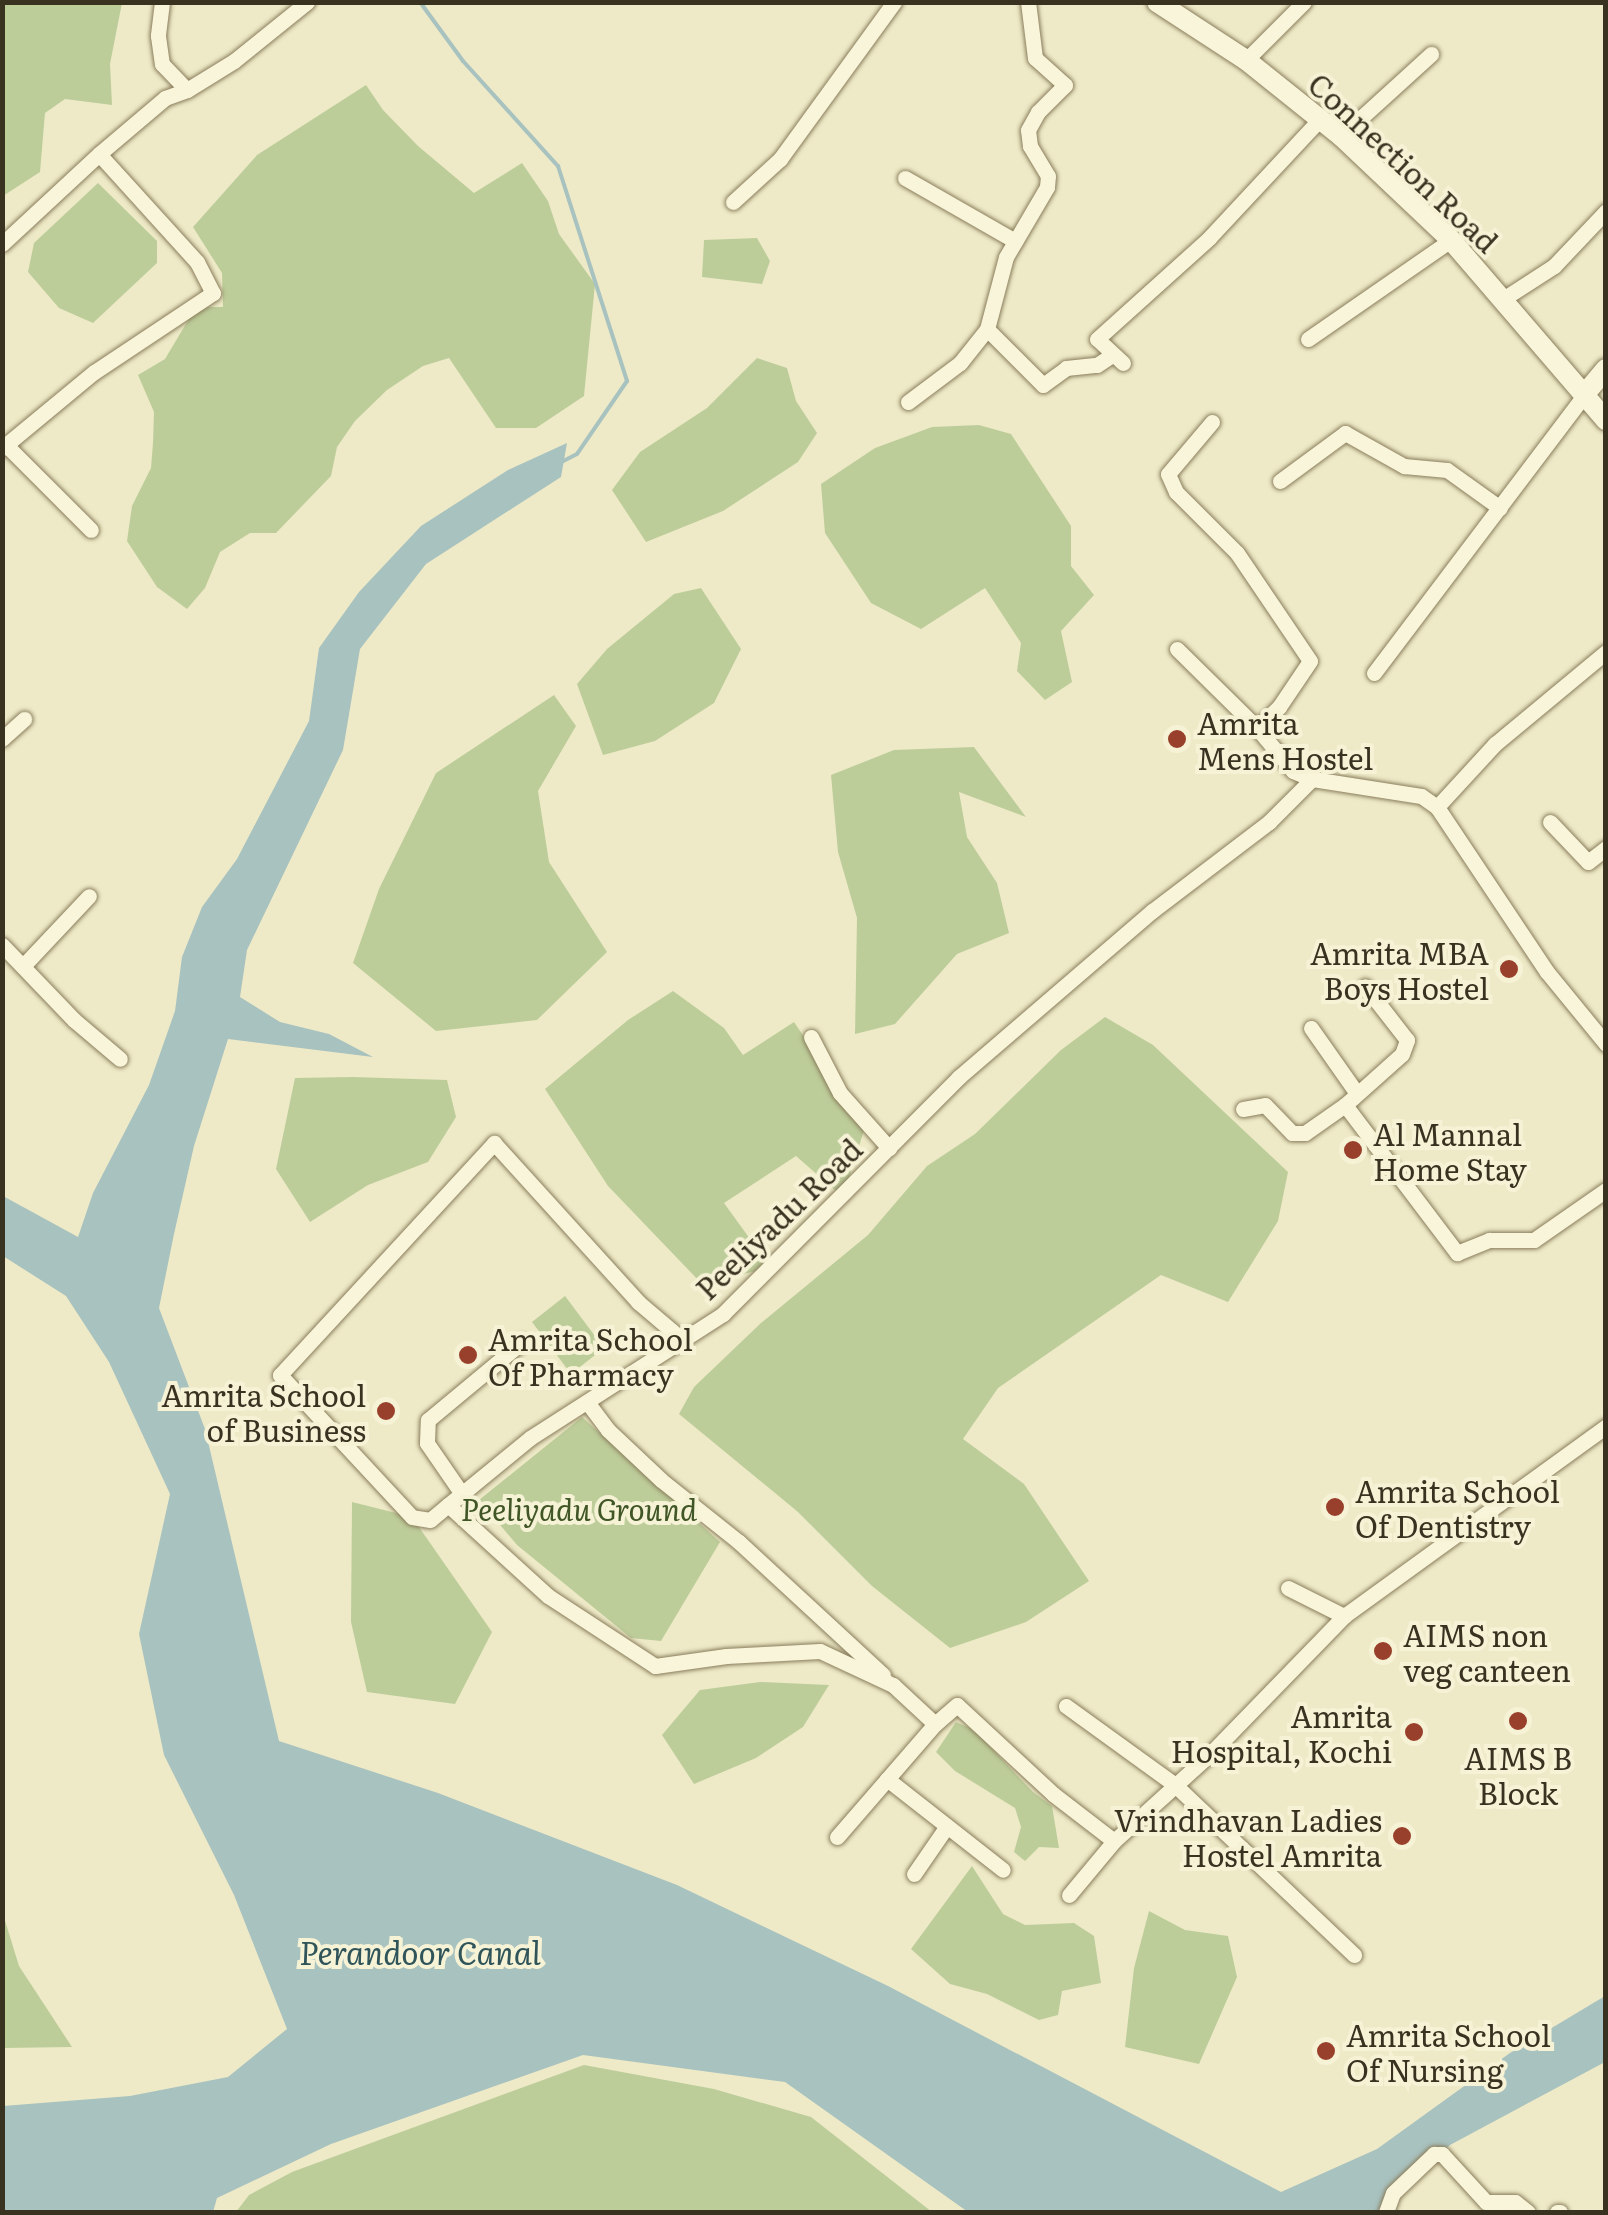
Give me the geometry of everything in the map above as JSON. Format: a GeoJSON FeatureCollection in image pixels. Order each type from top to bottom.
{"type":"FeatureCollection","features":[{"type":"Feature","properties":{"kind":"street"},"geometry":{"type":"LineString","coordinates":[[162,2],[158,36],[162,64],[188,90]]}},
{"type":"Feature","properties":{"kind":"street"},"geometry":{"type":"LineString","coordinates":[[2,244],[165,98],[188,90],[234,61],[308,2]]}},
{"type":"Feature","properties":{"kind":"street"},"geometry":{"type":"LineString","coordinates":[[733,202],[780,159],[894,2]]}},
{"type":"Feature","properties":{"kind":"street"},"geometry":{"type":"LineString","coordinates":[[908,402],[960,363],[987,328],[1015,241],[1047,187],[1048,176],[1030,146],[1028,130],[1038,112],[1064,85],[1035,58],[1028,2]]}},
{"type":"Feature","properties":{"kind":"street","name":"Connection Road"},"geometry":{"type":"LineString","coordinates":[[1157,2],[1246,60],[1341,136],[1451,240],[1606,420]]}},
{"type":"Feature","properties":{"kind":"street"},"geometry":{"type":"LineString","coordinates":[[1246,60],[1304,2]]}},
{"type":"Feature","properties":{"kind":"street"},"geometry":{"type":"LineString","coordinates":[[1341,136],[1431,54]]}},
{"type":"Feature","properties":{"kind":"street"},"geometry":{"type":"LineString","coordinates":[[987,328],[1043,385],[1066,368],[1117,359],[1097,339],[1209,238],[1320,119]]}},
{"type":"Feature","properties":{"kind":"street"},"geometry":{"type":"LineString","coordinates":[[92,530],[4,447],[81,382],[213,292],[197,262],[98,154]]}},
{"type":"Feature","properties":{"kind":"street"},"geometry":{"type":"LineString","coordinates":[[905,178],[1015,241]]}},
{"type":"Feature","properties":{"kind":"street"},"geometry":{"type":"LineString","coordinates":[[1503,299],[1554,266],[1606,211]]}},
{"type":"Feature","properties":{"kind":"street"},"geometry":{"type":"LineString","coordinates":[[1308,339],[1451,240]]}},
{"type":"Feature","properties":{"kind":"street"},"geometry":{"type":"LineString","coordinates":[[1374,672],[1606,369]]}},
{"type":"Feature","properties":{"kind":"street"},"geometry":{"type":"LineString","coordinates":[[1212,422],[1168,474],[1176,492],[1237,553],[1310,661],[1278,707],[1256,728]]}},
{"type":"Feature","properties":{"kind":"street"},"geometry":{"type":"LineString","coordinates":[[1280,481],[1345,432],[1404,466],[1447,470],[1500,508]]}},
{"type":"Feature","properties":{"kind":"street"},"geometry":{"type":"LineString","coordinates":[[1177,649],[1293,771],[1312,780],[1421,796],[1437,807],[1548,973],[1606,1044]]}},
{"type":"Feature","properties":{"kind":"street"},"geometry":{"type":"LineString","coordinates":[[1437,807],[1495,744],[1606,652]]}},
{"type":"Feature","properties":{"kind":"street"},"geometry":{"type":"LineString","coordinates":[[2,740],[24,719]]}},
{"type":"Feature","properties":{"kind":"street","name":"Peeliyadu Road"},"geometry":{"type":"LineString","coordinates":[[448,1505],[530,1438],[723,1314],[959,1078],[1152,911],[1269,822],[1312,780]]}},
{"type":"Feature","properties":{"kind":"street"},"geometry":{"type":"LineString","coordinates":[[1550,822],[1588,862],[1606,848]]}},
{"type":"Feature","properties":{"kind":"street"},"geometry":{"type":"LineString","coordinates":[[23,966],[88,896]]}},
{"type":"Feature","properties":{"kind":"street"},"geometry":{"type":"LineString","coordinates":[[2,945],[120,1059]]}},
{"type":"Feature","properties":{"kind":"street"},"geometry":{"type":"LineString","coordinates":[[1243,1109],[1264,1105],[1297,1134],[1345,1105],[1402,1054],[1407,1040],[1364,986]]}},
{"type":"Feature","properties":{"kind":"street"},"geometry":{"type":"LineString","coordinates":[[1311,1028],[1356,1092]]}},
{"type":"Feature","properties":{"kind":"street"},"geometry":{"type":"LineString","coordinates":[[811,1037],[840,1093],[889,1148]]}},
{"type":"Feature","properties":{"kind":"street"},"geometry":{"type":"LineString","coordinates":[[1345,1105],[1456,1253],[1489,1240],[1534,1240],[1606,1190]]}},
{"type":"Feature","properties":{"kind":"street"},"geometry":{"type":"LineString","coordinates":[[684,1342],[638,1302],[494,1143],[280,1375],[412,1517],[430,1520],[448,1505],[548,1596],[656,1666],[726,1656],[820,1651],[894,1685]]}},
{"type":"Feature","properties":{"kind":"street"},"geometry":{"type":"LineString","coordinates":[[462,1494],[427,1443],[428,1420],[522,1342]]}},
{"type":"Feature","properties":{"kind":"street"},"geometry":{"type":"LineString","coordinates":[[586,1402],[608,1430],[660,1480],[738,1542],[935,1724]]}},
{"type":"Feature","properties":{"kind":"street"},"geometry":{"type":"LineString","coordinates":[[1069,1895],[1114,1841],[1210,1754],[1344,1616],[1606,1426]]}},
{"type":"Feature","properties":{"kind":"street"},"geometry":{"type":"LineString","coordinates":[[1288,1588],[1344,1616]]}},
{"type":"Feature","properties":{"kind":"street"},"geometry":{"type":"LineString","coordinates":[[838,1837],[935,1724],[957,1705],[1053,1794],[1114,1841]]}},
{"type":"Feature","properties":{"kind":"street"},"geometry":{"type":"LineString","coordinates":[[1066,1706],[1175,1785],[1354,1955]]}},
{"type":"Feature","properties":{"kind":"street"},"geometry":{"type":"LineString","coordinates":[[888,1779],[1003,1870]]}},
{"type":"Feature","properties":{"kind":"street"},"geometry":{"type":"LineString","coordinates":[[914,1874],[947,1826]]}},
{"type":"Feature","properties":{"kind":"street"},"geometry":{"type":"LineString","coordinates":[[1386,2212],[1393,2193],[1434,2154],[1446,2158],[1486,2202],[1515,2202],[1528,2212]]}},
{"type":"Feature","properties":{"kind":"green space"},"geometry":{"type":"Polygon","coordinates":[[[3,2],[122,3],[110,64],[112,105],[65,99],[45,113],[40,172],[3,196],[3,2]]]}},
{"type":"Feature","properties":{"kind":"green space"},"geometry":{"type":"Polygon","coordinates":[[[366,85],[383,110],[418,146],[474,193],[522,163],[548,201],[559,234],[595,284],[584,396],[536,428],[496,428],[449,358],[423,366],[387,390],[355,421],[337,447],[331,476],[276,533],[250,533],[220,552],[205,588],[187,609],[157,587],[127,541],[132,506],[151,468],[153,443],[154,412],[138,375],[165,359],[196,307],[223,307],[222,273],[193,227],[257,155],[366,85]]]}},
{"type":"Feature","properties":{"kind":"green space"},"geometry":{"type":"Polygon","coordinates":[[[98,183],[157,241],[157,263],[93,323],[59,308],[28,272],[34,243],[98,183]]]}},
{"type":"Feature","properties":{"kind":"green space"},"geometry":{"type":"Polygon","coordinates":[[[757,238],[770,261],[762,284],[702,277],[704,240],[757,238]]]}},
{"type":"Feature","properties":{"kind":"green space"},"geometry":{"type":"Polygon","coordinates":[[[757,358],[787,368],[796,401],[817,433],[798,462],[723,511],[646,542],[612,490],[640,452],[707,408],[757,358]]]}},
{"type":"Feature","properties":{"kind":"green space"},"geometry":{"type":"Polygon","coordinates":[[[979,425],[1011,434],[1071,526],[1071,566],[1094,595],[1061,631],[1072,682],[1045,700],[1017,671],[1021,643],[985,588],[921,629],[871,603],[825,533],[821,484],[875,448],[932,427],[979,425]]]}},
{"type":"Feature","properties":{"kind":"green space"},"geometry":{"type":"Polygon","coordinates":[[[701,588],[741,649],[714,703],[655,741],[603,755],[577,684],[607,649],[674,594],[701,588]]]}},
{"type":"Feature","properties":{"kind":"green space"},"geometry":{"type":"Polygon","coordinates":[[[554,695],[576,726],[538,791],[549,862],[607,952],[537,1020],[436,1031],[353,963],[379,889],[436,773],[554,695]]]}},
{"type":"Feature","properties":{"kind":"green space"},"geometry":{"type":"Polygon","coordinates":[[[974,747],[1026,817],[959,792],[967,837],[997,883],[1009,933],[957,954],[895,1024],[855,1034],[857,918],[838,852],[831,775],[894,750],[974,747]]]}},
{"type":"Feature","properties":{"kind":"green space"},"geometry":{"type":"Polygon","coordinates":[[[673,991],[724,1028],[743,1055],[794,1022],[865,1127],[843,1197],[796,1156],[724,1203],[771,1268],[701,1283],[608,1186],[545,1089],[628,1020],[673,991]]]}},
{"type":"Feature","properties":{"kind":"green space"},"geometry":{"type":"Polygon","coordinates":[[[1105,1017],[1153,1045],[1288,1172],[1278,1221],[1228,1302],[1161,1275],[998,1388],[963,1439],[1024,1484],[1089,1581],[1026,1622],[950,1648],[872,1586],[798,1512],[679,1414],[694,1387],[761,1323],[868,1235],[927,1166],[975,1134],[1061,1050],[1105,1017]]]}},
{"type":"Feature","properties":{"kind":"green space"},"geometry":{"type":"Polygon","coordinates":[[[295,1078],[447,1080],[456,1117],[428,1162],[368,1185],[310,1222],[276,1169],[295,1078]]]}},
{"type":"Feature","properties":{"kind":"green space"},"geometry":{"type":"Polygon","coordinates":[[[565,1296],[604,1348],[571,1374],[532,1322],[565,1296]]]}},
{"type":"Feature","properties":{"kind":"green space","name":"Peeliyadu Ground"},"geometry":{"type":"Polygon","coordinates":[[[582,1417],[720,1542],[661,1641],[631,1638],[517,1545],[479,1500],[582,1417]]]}},
{"type":"Feature","properties":{"kind":"green space"},"geometry":{"type":"Polygon","coordinates":[[[352,1502],[412,1517],[492,1632],[455,1704],[367,1692],[351,1622],[352,1502]]]}},
{"type":"Feature","properties":{"kind":"green space"},"geometry":{"type":"Polygon","coordinates":[[[760,1682],[829,1685],[803,1727],[756,1758],[694,1784],[662,1735],[700,1690],[760,1682]]]}},
{"type":"Feature","properties":{"kind":"green space"},"geometry":{"type":"Polygon","coordinates":[[[956,1722],[974,1730],[1033,1792],[1052,1806],[1059,1848],[1039,1847],[1025,1861],[1014,1852],[1021,1827],[1015,1808],[955,1771],[936,1752],[956,1722]]]}},
{"type":"Feature","properties":{"kind":"green space"},"geometry":{"type":"Polygon","coordinates":[[[972,1866],[1003,1914],[1025,1925],[1074,1923],[1094,1936],[1101,1983],[1062,1991],[1058,2015],[1039,2020],[987,1994],[950,1984],[911,1949],[972,1866]]]}},
{"type":"Feature","properties":{"kind":"green space"},"geometry":{"type":"Polygon","coordinates":[[[1149,1911],[1185,1930],[1228,1936],[1237,1977],[1199,2064],[1125,2047],[1134,1968],[1149,1911]]]}},
{"type":"Feature","properties":{"kind":"green space"},"geometry":{"type":"Polygon","coordinates":[[[3,1914],[19,1966],[72,2047],[3,2048],[3,1914]]]}},
{"type":"Feature","properties":{"kind":"green space"},"geometry":{"type":"Polygon","coordinates":[[[584,2065],[714,2089],[811,2117],[932,2212],[236,2212],[249,2195],[292,2172],[584,2065]]]}},
{"type":"Feature","properties":{"kind":"water","name":"Perandoor Canal"},"geometry":{"type":"Polygon","coordinates":[[[567,443],[561,477],[426,564],[360,649],[343,750],[247,950],[240,997],[280,1022],[329,1034],[373,1057],[228,1039],[194,1146],[174,1234],[159,1308],[205,1429],[279,1741],[438,1793],[677,1885],[888,1986],[1281,2192],[1377,2149],[1510,2053],[1605,1996],[1605,2062],[1450,2145],[1388,2196],[1384,2212],[968,2212],[785,2082],[583,2055],[331,2144],[217,2198],[213,2212],[3,2212],[3,2106],[130,2096],[228,2077],[287,2029],[234,1895],[164,1755],[139,1634],[170,1494],[109,1362],[66,1296],[3,1256],[3,1196],[78,1237],[93,1193],[149,1085],[175,1011],[182,957],[202,907],[237,859],[309,721],[319,648],[359,592],[421,526],[508,470],[567,443]]]}},
{"type":"Feature","properties":{"kind":"waterway"},"geometry":{"type":"LineString","coordinates":[[420,2],[463,61],[558,166],[627,381],[577,454],[561,462]]}},
{"type":"Feature","properties":{"kind":"place","name":"Amrita Mens Hostel"},"geometry":{"type":"Point","coordinates":[1177,739]}},
{"type":"Feature","properties":{"kind":"place","name":"Amrita MBA Boys Hostel"},"geometry":{"type":"Point","coordinates":[1509,969]}},
{"type":"Feature","properties":{"kind":"place","name":"Al Mannal Home Stay"},"geometry":{"type":"Point","coordinates":[1353,1150]}},
{"type":"Feature","properties":{"kind":"place","name":"Amrita School Of Pharmacy"},"geometry":{"type":"Point","coordinates":[468,1355]}},
{"type":"Feature","properties":{"kind":"place","name":"Amrita School of Business"},"geometry":{"type":"Point","coordinates":[386,1411]}},
{"type":"Feature","properties":{"kind":"place","name":"Amrita School Of Dentistry"},"geometry":{"type":"Point","coordinates":[1335,1507]}},
{"type":"Feature","properties":{"kind":"place","name":"AIMS non veg canteen"},"geometry":{"type":"Point","coordinates":[1383,1651]}},
{"type":"Feature","properties":{"kind":"place","name":"AIMS B Block"},"geometry":{"type":"Point","coordinates":[1518,1721]}},
{"type":"Feature","properties":{"kind":"place","name":"Amrita Hospital, Kochi"},"geometry":{"type":"Point","coordinates":[1414,1732]}},
{"type":"Feature","properties":{"kind":"place","name":"Vrindhavan Ladies Hostel Amrita"},"geometry":{"type":"Point","coordinates":[1402,1836]}},
{"type":"Feature","properties":{"kind":"place","name":"Amrita School Of Nursing"},"geometry":{"type":"Point","coordinates":[1326,2051]}}]}
